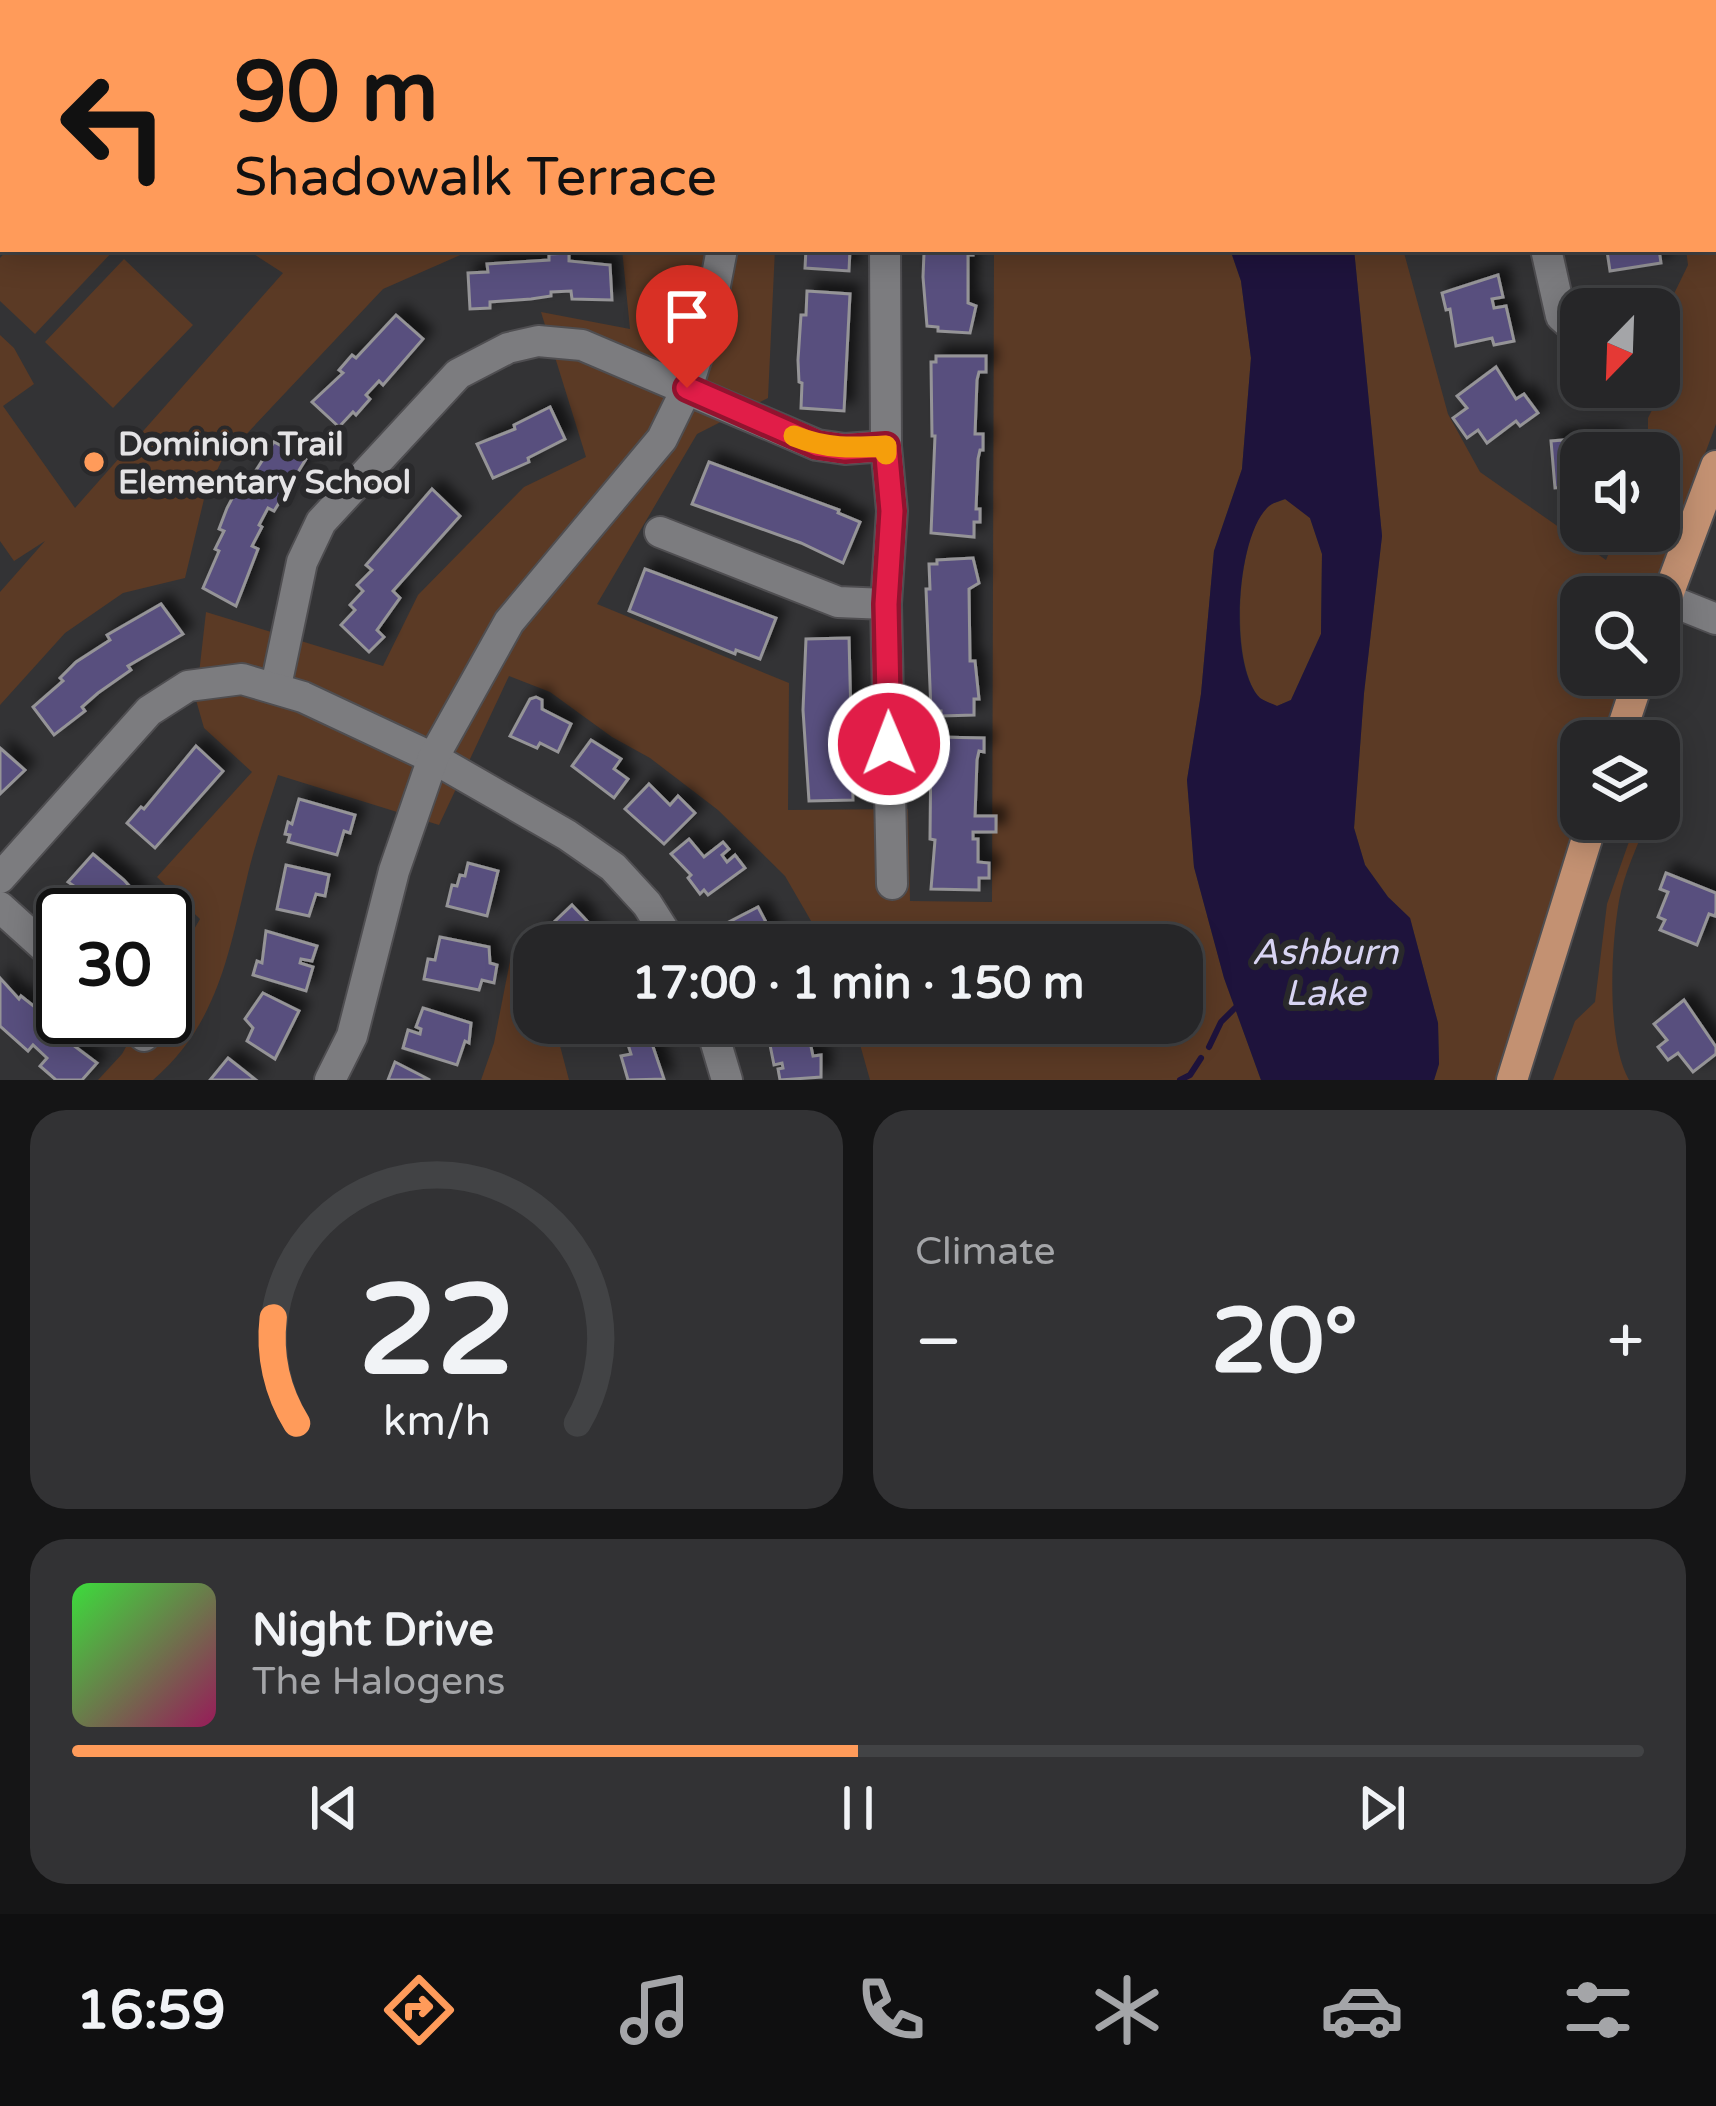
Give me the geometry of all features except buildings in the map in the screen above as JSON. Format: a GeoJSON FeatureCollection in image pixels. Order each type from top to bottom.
{"type":"FeatureCollection","features":[{"type":"Feature","properties":{"kind":"main road"},"geometry":{"type":"LineString","coordinates":[[1674,576],[1716,466]]}},
{"type":"Feature","properties":{"kind":"main road"},"geometry":{"type":"LineString","coordinates":[[1512,1080],[1586,840]]}},
{"type":"Feature","properties":{"kind":"street"},"geometry":{"type":"LineString","coordinates":[[330,1080],[352,1036],[394,872],[433,758],[509,622],[662,440],[687,388],[708,322],[721,252]]}},
{"type":"Feature","properties":{"kind":"street"},"geometry":{"type":"LineString","coordinates":[[885,252],[886,446],[892,511],[886,604],[892,884]]}},
{"type":"Feature","properties":{"kind":"street"},"geometry":{"type":"LineString","coordinates":[[1547,252],[1560,312]]}},
{"type":"Feature","properties":{"kind":"street"},"geometry":{"type":"LineString","coordinates":[[276,686],[302,562],[321,522],[458,374],[508,348],[538,341],[582,345],[817,445],[886,446]]}},
{"type":"Feature","properties":{"kind":"street"},"geometry":{"type":"LineString","coordinates":[[660,532],[838,602],[886,604]]}},
{"type":"Feature","properties":{"kind":"street"},"geometry":{"type":"LineString","coordinates":[[1680,612],[1716,619]]}},
{"type":"Feature","properties":{"kind":"street"},"geometry":{"type":"LineString","coordinates":[[0,878],[149,711],[188,686],[242,679],[276,686],[490,787],[613,867],[660,924]]}},
{"type":"Feature","properties":{"kind":"street"},"geometry":{"type":"LineString","coordinates":[[0,908],[36,940]]}},
{"type":"Feature","properties":{"kind":"street"},"geometry":{"type":"LineString","coordinates":[[716,1044],[727,1080]]}},
{"type":"Feature","properties":{"kind":"shaded area"},"geometry":{"type":"Polygon","coordinates":[[[5,252],[112,252],[35,334],[0,301],[0,258],[5,252]]]}},
{"type":"Feature","properties":{"kind":"shaded area"},"geometry":{"type":"Polygon","coordinates":[[[251,252],[467,252],[383,289],[222,460],[205,495],[185,578],[123,593],[65,633],[0,705],[0,592],[45,541],[14,561],[0,541],[0,335],[14,348],[34,384],[3,406],[75,508],[283,273],[251,252]]]}},
{"type":"Feature","properties":{"kind":"shaded area"},"geometry":{"type":"Polygon","coordinates":[[[622,252],[775,252],[768,398],[697,434],[597,604],[789,683],[788,810],[908,809],[910,901],[992,902],[994,252],[1231,252],[1241,281],[1251,358],[1242,469],[1214,551],[1201,694],[1187,780],[1194,867],[1224,978],[1261,1080],[870,1080],[860,1044],[1203,1044],[1203,924],[813,924],[785,876],[718,810],[550,692],[509,676],[439,825],[278,775],[225,963],[192,1037],[192,933],[200,919],[192,911],[192,888],[168,888],[157,877],[252,772],[204,728],[196,700],[206,612],[383,666],[418,595],[524,487],[586,457],[541,312],[630,329],[622,252]]]}},
{"type":"Feature","properties":{"kind":"shaded area"},"geometry":{"type":"Polygon","coordinates":[[[1354,252],[1404,252],[1448,414],[1480,472],[1560,528],[1560,552],[1595,552],[1606,560],[1609,552],[1669,552],[1660,576],[1560,576],[1560,696],[1616,696],[1607,720],[1560,720],[1560,840],[1570,840],[1497,1080],[1434,1080],[1439,1064],[1438,1023],[1410,918],[1365,865],[1354,828],[1382,536],[1354,252]]]}},
{"type":"Feature","properties":{"kind":"shaded area"},"geometry":{"type":"Polygon","coordinates":[[[1686,252],[1716,252],[1716,424],[1680,521],[1680,432],[1648,432],[1648,418],[1653,408],[1680,408],[1680,288],[1688,265],[1686,252]]]}},
{"type":"Feature","properties":{"kind":"shaded area"},"geometry":{"type":"Polygon","coordinates":[[[124,259],[193,325],[113,408],[45,342],[124,259]]]}},
{"type":"Feature","properties":{"kind":"shaded area"},"geometry":{"type":"Polygon","coordinates":[[[1286,499],[1310,518],[1322,554],[1321,634],[1291,700],[1277,706],[1260,698],[1250,682],[1240,631],[1240,601],[1257,522],[1268,506],[1286,499]]]}},
{"type":"Feature","properties":{"kind":"shaded area"},"geometry":{"type":"Polygon","coordinates":[[[1630,840],[1640,840],[1621,891],[1613,967],[1617,1041],[1629,1080],[1553,1080],[1575,1021],[1595,1002],[1607,904],[1630,840]]]}},
{"type":"Feature","properties":{"kind":"shaded area"},"geometry":{"type":"Polygon","coordinates":[[[511,956],[513,1044],[560,1044],[569,1080],[481,1080],[494,1043],[511,956]]]}},
{"type":"Feature","properties":{"kind":"shaded area"},"geometry":{"type":"Polygon","coordinates":[[[128,1044],[186,1044],[153,1080],[98,1080],[128,1044]]]}},
{"type":"Feature","properties":{"kind":"water","name":"Ashburn Lake"},"geometry":{"type":"Polygon","coordinates":[[[1231,252],[1354,252],[1382,536],[1354,828],[1365,865],[1410,918],[1438,1023],[1439,1064],[1434,1080],[1261,1080],[1224,978],[1194,867],[1187,780],[1201,694],[1214,551],[1242,469],[1251,358],[1241,281],[1231,252]],[[1285,499],[1270,506],[1249,545],[1240,602],[1243,659],[1260,698],[1277,706],[1291,700],[1321,634],[1322,554],[1310,518],[1285,499]]]}},
{"type":"Feature","properties":{"kind":"waterway"},"geometry":{"type":"LineString","coordinates":[[1209,1047],[1221,1022],[1235,1008]]}},
{"type":"Feature","properties":{"kind":"waterway"},"geometry":{"type":"LineString","coordinates":[[1180,1080],[1190,1075],[1201,1058]]}},
{"type":"Feature","properties":{"kind":"slow traffic"},"geometry":{"type":"LineString","coordinates":[[794,436],[845,449],[886,446],[886,454]]}},
{"type":"Feature","properties":{"kind":"place","name":"Dominion Trail Elementary School"},"geometry":{"type":"Point","coordinates":[94,462]}},
{"type":"Feature","properties":{"kind":"route"},"geometry":{"type":"LineString","coordinates":[[687,388],[817,445],[886,446],[892,511],[886,604],[889,744]]}}]}
